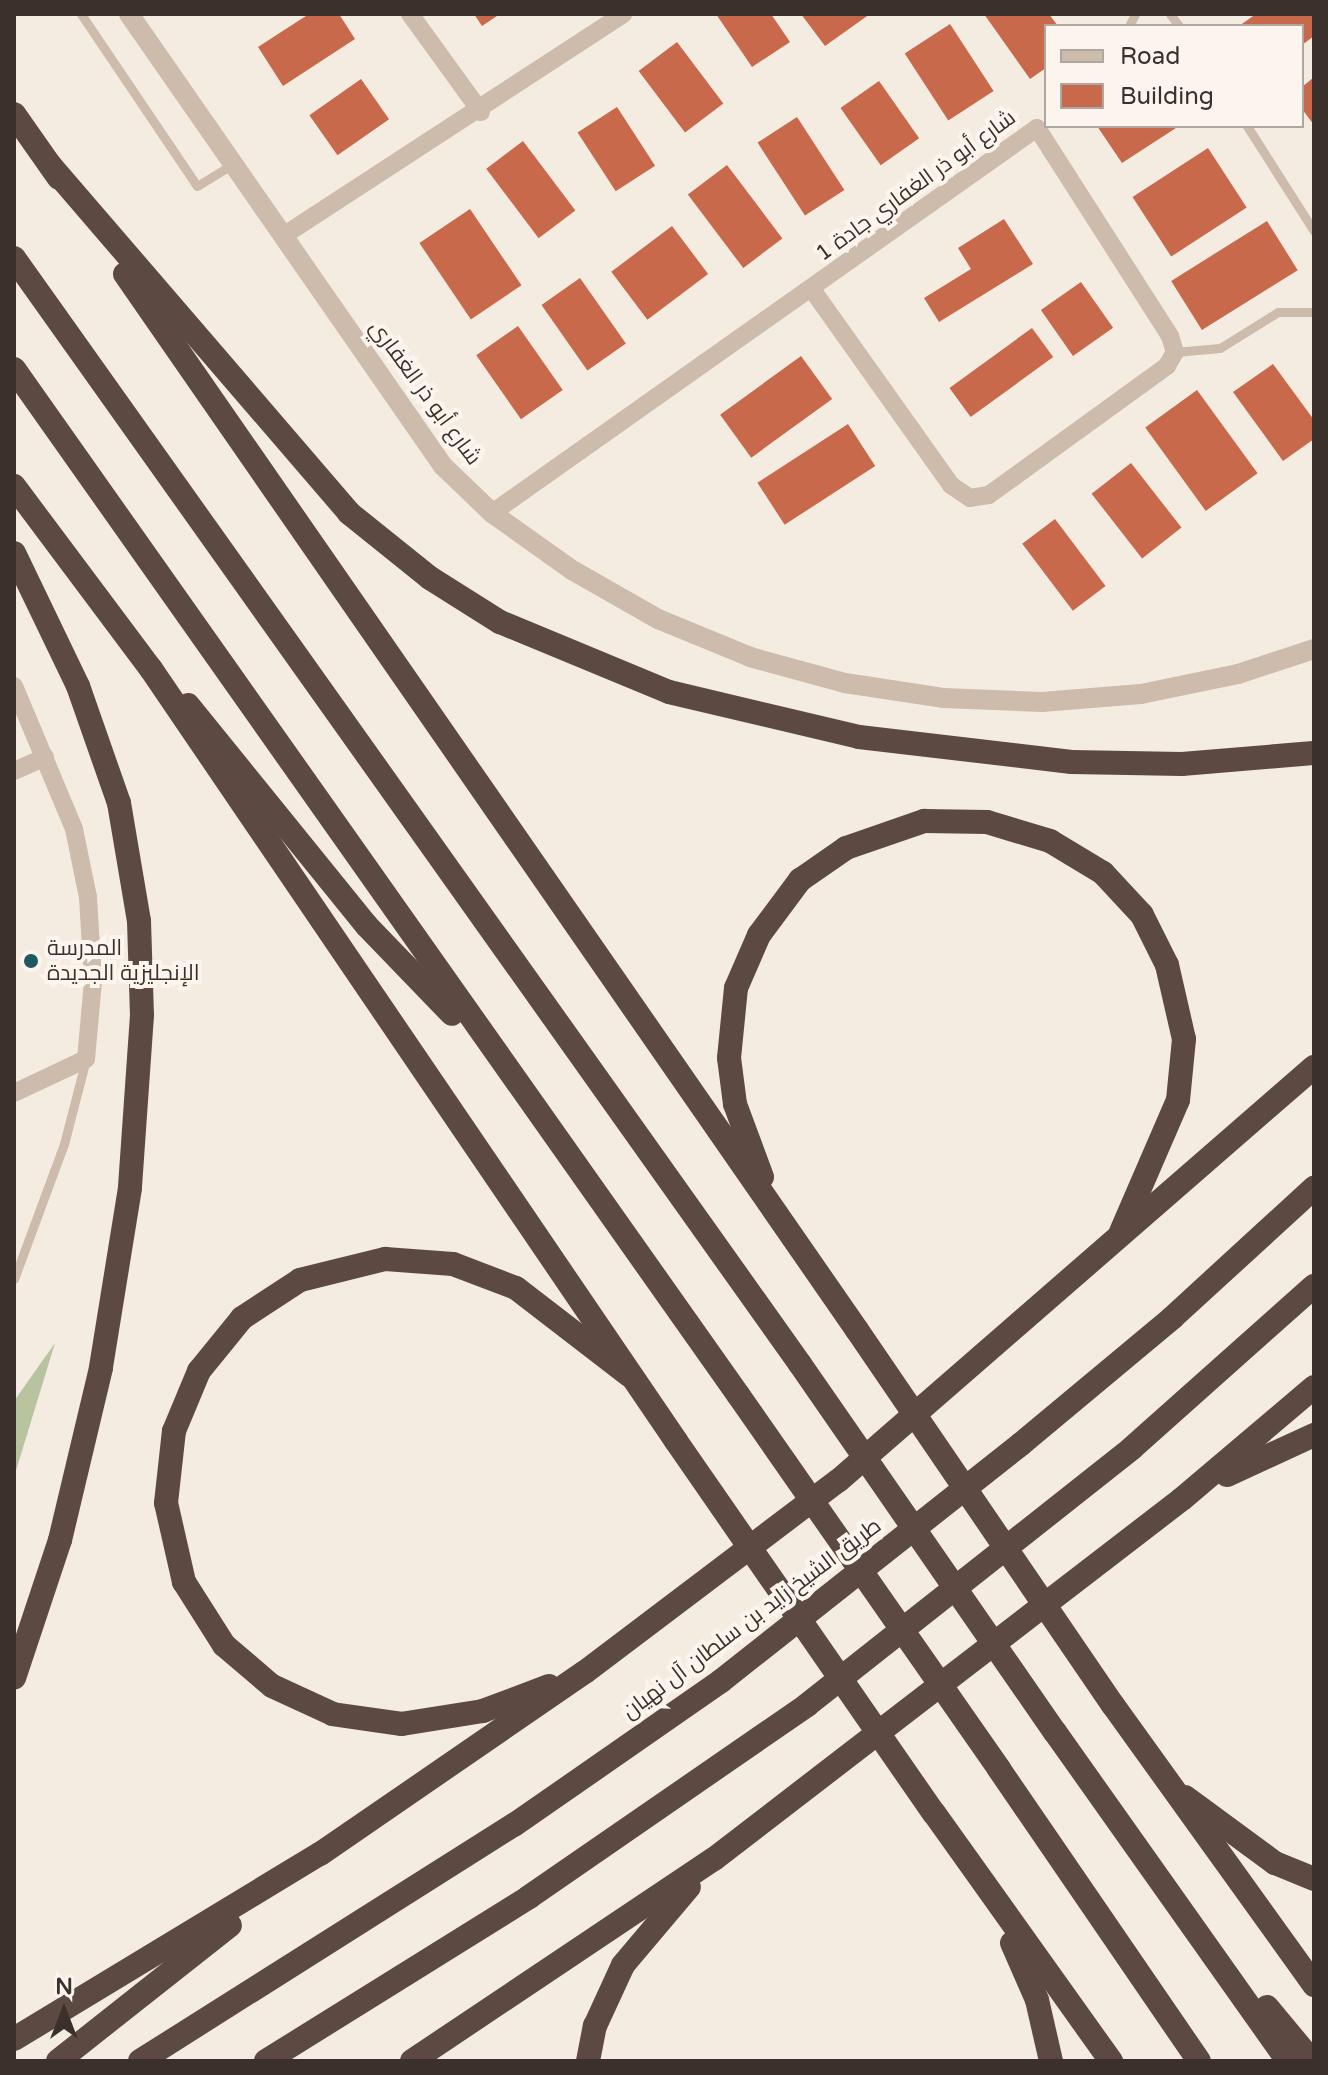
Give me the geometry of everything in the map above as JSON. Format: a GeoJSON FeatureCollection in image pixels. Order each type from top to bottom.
{"type":"FeatureCollection","features":[{"type":"Feature","properties":{"kind":"highway"},"geometry":{"type":"LineString","coordinates":[[14,114],[857,1330],[1167,1783],[1314,1985]]}},
{"type":"Feature","properties":{"kind":"highway"},"geometry":{"type":"LineString","coordinates":[[50,165],[349,513],[430,578],[538,639],[669,692],[859,737],[1072,762],[1182,764],[1314,753]]}},
{"type":"Feature","properties":{"kind":"highway"},"geometry":{"type":"LineString","coordinates":[[14,258],[800,1364],[1288,2061]]}},
{"type":"Feature","properties":{"kind":"highway"},"geometry":{"type":"LineString","coordinates":[[14,369],[506,1071],[739,1396],[1199,2061]]}},
{"type":"Feature","properties":{"kind":"highway"},"geometry":{"type":"LineString","coordinates":[[14,486],[151,669],[629,1375],[1111,2061]]}},
{"type":"Feature","properties":{"kind":"highway"},"geometry":{"type":"LineString","coordinates":[[14,553],[78,686],[119,803],[139,921],[142,1002],[130,1188],[101,1368],[60,1540],[14,1678]]}},
{"type":"Feature","properties":{"kind":"highway"},"geometry":{"type":"LineString","coordinates":[[151,669],[220,740],[367,926],[506,1071]]}},
{"type":"Feature","properties":{"kind":"highway"},"geometry":{"type":"LineString","coordinates":[[781,1224],[744,1131],[731,1081],[732,1010],[750,952],[786,895],[831,856],[902,826],[970,820],[1030,832],[1088,862],[1130,900],[1167,965],[1184,1039],[1178,1100],[1116,1241]]}},
{"type":"Feature","properties":{"kind":"highway"},"geometry":{"type":"LineString","coordinates":[[14,2039],[320,1854],[585,1672],[838,1481],[1314,1067]]}},
{"type":"Feature","properties":{"kind":"highway","name":"طريق الشيخ زايد بن سلطان آل نهيان"},"geometry":{"type":"LineString","coordinates":[[140,2061],[514,1825],[721,1681],[1021,1444],[1172,1318],[1314,1188]]}},
{"type":"Feature","properties":{"kind":"highway"},"geometry":{"type":"LineString","coordinates":[[585,1672],[483,1711],[421,1723],[355,1720],[292,1697],[238,1659],[190,1595],[168,1524],[168,1455],[194,1380],[242,1318],[300,1280],[364,1262],[431,1261],[494,1277],[553,1312],[629,1375]]}},
{"type":"Feature","properties":{"kind":"highway"},"geometry":{"type":"LineString","coordinates":[[266,2061],[529,1897],[807,1705],[1132,1448],[1314,1286]]}},
{"type":"Feature","properties":{"kind":"highway"},"geometry":{"type":"LineString","coordinates":[[412,2061],[714,1859],[1182,1499],[1314,1387]]}},
{"type":"Feature","properties":{"kind":"highway"},"geometry":{"type":"LineString","coordinates":[[1182,1499],[1314,1435]]}},
{"type":"Feature","properties":{"kind":"highway"},"geometry":{"type":"LineString","coordinates":[[1167,1783],[1275,1863],[1314,1879]]}},
{"type":"Feature","properties":{"kind":"highway"},"geometry":{"type":"LineString","coordinates":[[58,2061],[320,1854]]}},
{"type":"Feature","properties":{"kind":"highway"},"geometry":{"type":"LineString","coordinates":[[588,2061],[595,2026],[623,1965],[714,1859]]}},
{"type":"Feature","properties":{"kind":"highway"},"geometry":{"type":"LineString","coordinates":[[979,1876],[1029,1978],[1051,2061]]}},
{"type":"Feature","properties":{"kind":"highway"},"geometry":{"type":"LineString","coordinates":[[1181,1904],[1312,2061]]}},
{"type":"Feature","properties":{"kind":"highway"},"geometry":{"type":"LineString","coordinates":[[1144,1982],[1179,2061]]}},
{"type":"Feature","properties":{"kind":"street","name":"شارع أبو ذر الغفاري"},"geometry":{"type":"LineString","coordinates":[[129,14],[443,466],[492,513],[572,570],[658,619],[750,657],[845,683],[943,698],[1042,702],[1141,694],[1238,674],[1314,649]]}},
{"type":"Feature","properties":{"kind":"street"},"geometry":{"type":"LineString","coordinates":[[410,14],[481,112]]}},
{"type":"Feature","properties":{"kind":"street"},"geometry":{"type":"LineString","coordinates":[[283,236],[481,112],[623,14]]}},
{"type":"Feature","properties":{"kind":"street","name":"شارع أبو ذر الغفاري جادة 1"},"geometry":{"type":"LineString","coordinates":[[492,513],[813,291],[1041,123]]}},
{"type":"Feature","properties":{"kind":"street","name":"شارع أبو ذر الغفاري جادة 1"},"geometry":{"type":"LineString","coordinates":[[813,291],[951,485],[970,498],[989,495],[1167,366],[1175,352],[1170,336],[1044,128]]}},
{"type":"Feature","properties":{"kind":"street"},"geometry":{"type":"LineString","coordinates":[[14,686],[74,829],[88,897],[93,981],[86,1059],[14,1093]]}},
{"type":"Feature","properties":{"kind":"street"},"geometry":{"type":"LineString","coordinates":[[14,771],[45,757]]}},
{"type":"Feature","properties":{"kind":"lane"},"geometry":{"type":"LineString","coordinates":[[81,14],[197,186],[233,164]]}},
{"type":"Feature","properties":{"kind":"lane"},"geometry":{"type":"LineString","coordinates":[[1248,128],[1314,231]]}},
{"type":"Feature","properties":{"kind":"lane"},"geometry":{"type":"LineString","coordinates":[[1175,352],[1220,348],[1278,312],[1314,312]]}},
{"type":"Feature","properties":{"kind":"lane"},"geometry":{"type":"LineString","coordinates":[[14,1279],[64,1144],[86,1059]]}},
{"type":"Feature","properties":{"kind":"green space"},"geometry":{"type":"Polygon","coordinates":[[[55,1343],[14,1477],[14,1401],[55,1343]]]}},
{"type":"Feature","properties":{"kind":"building"},"geometry":{"type":"Polygon","coordinates":[[[309,14],[339,14],[355,39],[283,86],[258,47],[309,14]]]}},
{"type":"Feature","properties":{"kind":"building"},"geometry":{"type":"Polygon","coordinates":[[[474,14],[500,14],[482,26],[474,14]]]}},
{"type":"Feature","properties":{"kind":"building"},"geometry":{"type":"Polygon","coordinates":[[[716,14],[771,14],[790,42],[752,67],[716,14]]]}},
{"type":"Feature","properties":{"kind":"building"},"geometry":{"type":"Polygon","coordinates":[[[801,14],[870,14],[825,46],[801,14]]]}},
{"type":"Feature","properties":{"kind":"building"},"geometry":{"type":"Polygon","coordinates":[[[984,14],[1049,14],[1056,24],[1044,24],[1044,69],[1030,79],[984,14]]]}},
{"type":"Feature","properties":{"kind":"building"},"geometry":{"type":"Polygon","coordinates":[[[1256,14],[1314,14],[1314,36],[1304,44],[1304,24],[1242,24],[1256,14]]]}},
{"type":"Feature","properties":{"kind":"building"},"geometry":{"type":"Polygon","coordinates":[[[950,24],[994,91],[948,121],[905,53],[950,24]]]}},
{"type":"Feature","properties":{"kind":"building"},"geometry":{"type":"Polygon","coordinates":[[[677,42],[723,103],[685,132],[639,71],[677,42]]]}},
{"type":"Feature","properties":{"kind":"building"},"geometry":{"type":"Polygon","coordinates":[[[1314,77],[1314,125],[1304,112],[1304,85],[1314,77]]]}},
{"type":"Feature","properties":{"kind":"building"},"geometry":{"type":"Polygon","coordinates":[[[361,79],[389,119],[337,155],[309,115],[361,79]]]}},
{"type":"Feature","properties":{"kind":"building"},"geometry":{"type":"Polygon","coordinates":[[[879,81],[919,138],[881,165],[840,108],[879,81]]]}},
{"type":"Feature","properties":{"kind":"building"},"geometry":{"type":"Polygon","coordinates":[[[617,107],[655,166],[616,191],[578,133],[617,107]]]}},
{"type":"Feature","properties":{"kind":"building"},"geometry":{"type":"Polygon","coordinates":[[[797,117],[844,190],[805,216],[758,143],[797,117]]]}},
{"type":"Feature","properties":{"kind":"building"},"geometry":{"type":"Polygon","coordinates":[[[1098,128],[1176,128],[1122,163],[1098,128]]]}},
{"type":"Feature","properties":{"kind":"building"},"geometry":{"type":"Polygon","coordinates":[[[523,141],[575,210],[539,238],[486,169],[523,141]]]}},
{"type":"Feature","properties":{"kind":"building"},"geometry":{"type":"Polygon","coordinates":[[[1208,148],[1247,208],[1171,257],[1133,197],[1208,148]]]}},
{"type":"Feature","properties":{"kind":"building"},"geometry":{"type":"Polygon","coordinates":[[[727,165],[782,238],[743,268],[688,194],[727,165]]]}},
{"type":"Feature","properties":{"kind":"building"},"geometry":{"type":"Polygon","coordinates":[[[470,209],[521,285],[471,319],[419,243],[470,209]]]}},
{"type":"Feature","properties":{"kind":"building"},"geometry":{"type":"Polygon","coordinates":[[[1004,219],[1033,264],[939,322],[924,298],[971,269],[958,248],[1004,219]]]}},
{"type":"Feature","properties":{"kind":"building"},"geometry":{"type":"Polygon","coordinates":[[[1267,221],[1298,270],[1202,330],[1171,281],[1267,221]]]}},
{"type":"Feature","properties":{"kind":"building"},"geometry":{"type":"Polygon","coordinates":[[[672,226],[708,274],[647,320],[611,272],[672,226]]]}},
{"type":"Feature","properties":{"kind":"building"},"geometry":{"type":"Polygon","coordinates":[[[580,278],[626,344],[587,370],[541,305],[580,278]]]}},
{"type":"Feature","properties":{"kind":"building"},"geometry":{"type":"Polygon","coordinates":[[[1081,282],[1113,328],[1073,356],[1041,310],[1081,282]]]}},
{"type":"Feature","properties":{"kind":"building"},"geometry":{"type":"Polygon","coordinates":[[[518,326],[563,390],[521,419],[476,355],[518,326]]]}},
{"type":"Feature","properties":{"kind":"building"},"geometry":{"type":"Polygon","coordinates":[[[1032,328],[1053,357],[971,417],[949,388],[1032,328]]]}},
{"type":"Feature","properties":{"kind":"building"},"geometry":{"type":"Polygon","coordinates":[[[801,356],[832,399],[751,458],[720,415],[801,356]]]}},
{"type":"Feature","properties":{"kind":"building"},"geometry":{"type":"Polygon","coordinates":[[[1273,364],[1314,420],[1314,439],[1283,461],[1233,392],[1273,364]]]}},
{"type":"Feature","properties":{"kind":"building"},"geometry":{"type":"Polygon","coordinates":[[[1197,390],[1258,473],[1206,511],[1145,428],[1197,390]]]}},
{"type":"Feature","properties":{"kind":"building"},"geometry":{"type":"Polygon","coordinates":[[[848,424],[875,466],[785,525],[757,483],[848,424]]]}},
{"type":"Feature","properties":{"kind":"building"},"geometry":{"type":"Polygon","coordinates":[[[1131,463],[1181,528],[1142,558],[1092,494],[1131,463]]]}},
{"type":"Feature","properties":{"kind":"building"},"geometry":{"type":"Polygon","coordinates":[[[1055,519],[1106,586],[1073,611],[1022,544],[1055,519]]]}},
{"type":"Feature","properties":{"kind":"place","name":"المدرسة الإنجليزية الجديدة"},"geometry":{"type":"Point","coordinates":[31,961]}}]}
